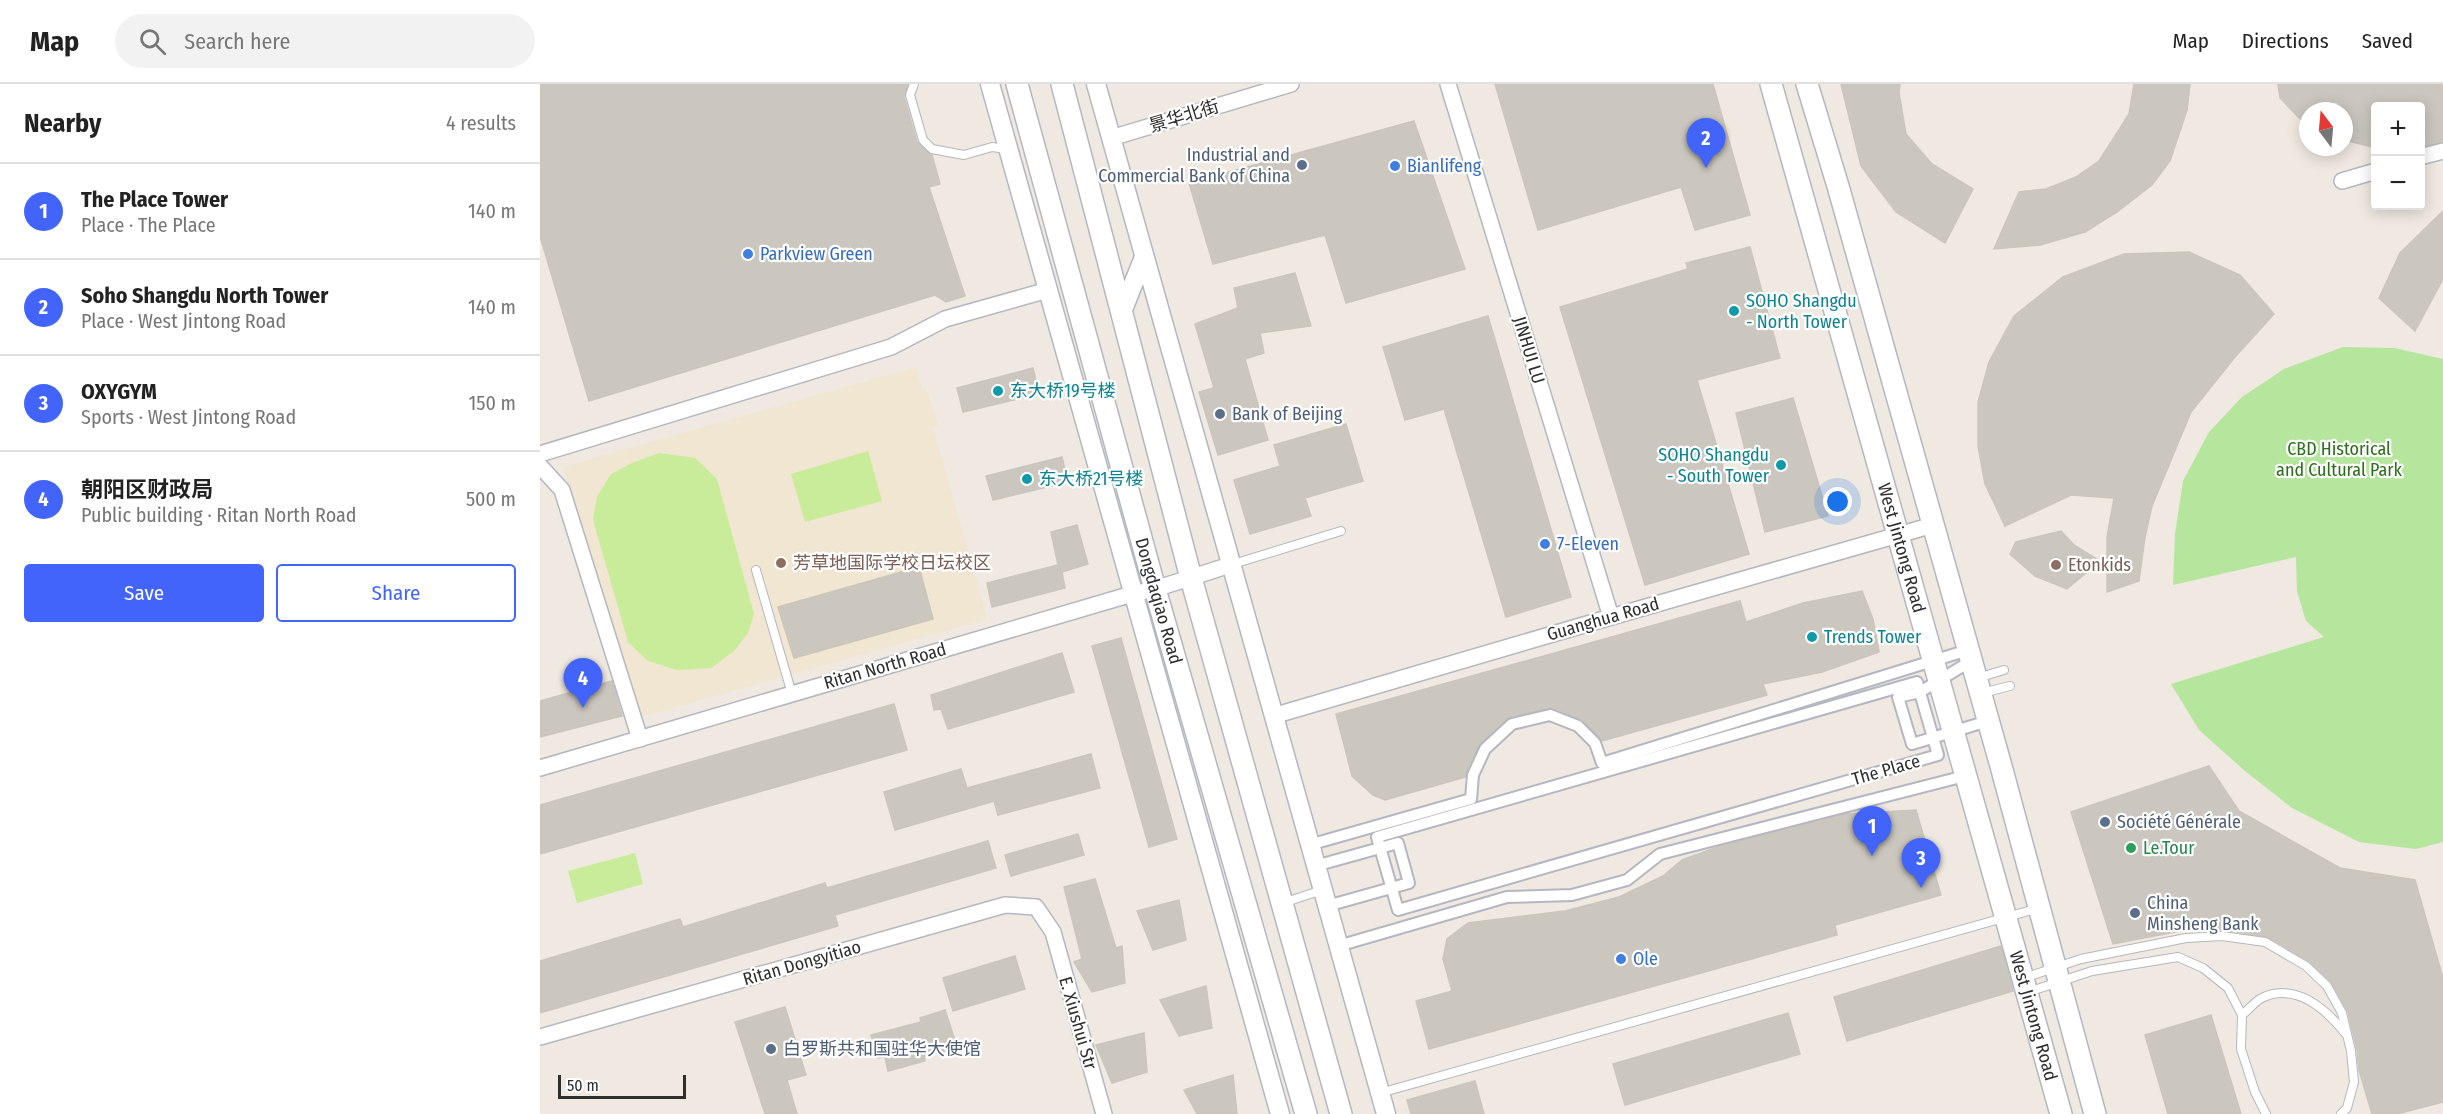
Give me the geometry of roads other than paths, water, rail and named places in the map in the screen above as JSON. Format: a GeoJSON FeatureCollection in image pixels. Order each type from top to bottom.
{"type":"FeatureCollection","features":[{"type":"Feature","properties":{"kind":"main road","name":"Dongdaqiao Road"},"geometry":{"type":"LineString","coordinates":[[1017,84],[1155,589],[1306,1114]]}},
{"type":"Feature","properties":{"kind":"main road","name":"Dongdaqiao Road"},"geometry":{"type":"LineString","coordinates":[[1062,84],[1191,578],[1341,1114]]}},
{"type":"Feature","properties":{"kind":"main road","name":"West Jintong Road"},"geometry":{"type":"LineString","coordinates":[[1772,84],[1934,660],[1939,681],[1943,734],[2006,917],[2061,1114]]}},
{"type":"Feature","properties":{"kind":"main road","name":"West Jintong Road"},"geometry":{"type":"LineString","coordinates":[[1807,84],[1934,525],[2096,1114]]}},
{"type":"Feature","properties":{"kind":"street"},"geometry":{"type":"LineString","coordinates":[[990,84],[1280,1114]]}},
{"type":"Feature","properties":{"kind":"street"},"geometry":{"type":"LineString","coordinates":[[1096,84],[1272,716],[1386,1114]]}},
{"type":"Feature","properties":{"kind":"street","name":"景华北街"},"geometry":{"type":"LineString","coordinates":[[1111,138],[1291,84]]}},
{"type":"Feature","properties":{"kind":"street","name":"JINHUI LU"},"geometry":{"type":"LineString","coordinates":[[1448,84],[1611,616]]}},
{"type":"Feature","properties":{"kind":"street"},"geometry":{"type":"LineString","coordinates":[[2425,156],[2443,151]]}},
{"type":"Feature","properties":{"kind":"street"},"geometry":{"type":"LineString","coordinates":[[2342,180],[2371,172]]}},
{"type":"Feature","properties":{"kind":"street"},"geometry":{"type":"LineString","coordinates":[[1122,312],[1144,257]]}},
{"type":"Feature","properties":{"kind":"street"},"geometry":{"type":"LineString","coordinates":[[540,454],[891,347],[945,319],[1047,290]]}},
{"type":"Feature","properties":{"kind":"street"},"geometry":{"type":"LineString","coordinates":[[540,466],[562,490],[640,739]]}},
{"type":"Feature","properties":{"kind":"street","name":"Guanghua Road"},"geometry":{"type":"LineString","coordinates":[[1272,716],[1611,616],[1934,525]]}},
{"type":"Feature","properties":{"kind":"street","name":"Ritan North Road"},"geometry":{"type":"LineString","coordinates":[[540,768],[1155,589],[1230,565]]}},
{"type":"Feature","properties":{"kind":"street"},"geometry":{"type":"LineString","coordinates":[[1309,845],[1471,799],[1473,775],[1485,749],[1512,724],[1550,715],[1578,726],[1595,743],[1602,763],[1934,660],[1974,671]]}},
{"type":"Feature","properties":{"kind":"street"},"geometry":{"type":"LineString","coordinates":[[1974,671],[1939,681],[1920,692],[1898,697],[1912,744],[1988,721]]}},
{"type":"Feature","properties":{"kind":"street"},"geometry":{"type":"LineString","coordinates":[[1380,848],[1377,837],[1917,682],[1920,692]]}},
{"type":"Feature","properties":{"kind":"street","name":"The Place"},"geometry":{"type":"LineString","coordinates":[[1380,848],[1398,910],[1938,755],[1943,734],[1920,692]]}},
{"type":"Feature","properties":{"kind":"street"},"geometry":{"type":"LineString","coordinates":[[1338,946],[1506,897],[1572,895],[1627,880],[1660,854],[1957,778]]}},
{"type":"Feature","properties":{"kind":"street"},"geometry":{"type":"LineString","coordinates":[[1315,866],[1398,843],[1409,883],[1392,888],[1324,898]]}},
{"type":"Feature","properties":{"kind":"street","name":"Ritan Dongyitiao"},"geometry":{"type":"LineString","coordinates":[[540,1037],[1005,905],[1036,907],[1053,932]]}},
{"type":"Feature","properties":{"kind":"street","name":"E. Xiushui Str"},"geometry":{"type":"LineString","coordinates":[[1053,932],[1104,1114]]}},
{"type":"Feature","properties":{"kind":"lane"},"geometry":{"type":"LineString","coordinates":[[914,84],[910,95],[913,106],[923,140],[932,149],[964,155],[992,147],[1008,149]]}},
{"type":"Feature","properties":{"kind":"lane"},"geometry":{"type":"LineString","coordinates":[[1230,565],[1341,531]]}},
{"type":"Feature","properties":{"kind":"lane"},"geometry":{"type":"LineString","coordinates":[[756,570],[792,694]]}},
{"type":"Feature","properties":{"kind":"lane"},"geometry":{"type":"LineString","coordinates":[[1974,671],[2004,670]]}},
{"type":"Feature","properties":{"kind":"lane"},"geometry":{"type":"LineString","coordinates":[[1974,671],[2010,686]]}},
{"type":"Feature","properties":{"kind":"lane"},"geometry":{"type":"LineString","coordinates":[[1282,903],[1324,898]]}},
{"type":"Feature","properties":{"kind":"lane"},"geometry":{"type":"LineString","coordinates":[[1380,1093],[2040,907]]}},
{"type":"Feature","properties":{"kind":"lane"},"geometry":{"type":"LineString","coordinates":[[2025,985],[2057,976],[2081,959],[2186,938],[2222,936],[2265,942],[2306,966],[2327,986],[2343,1013],[2354,1082],[2347,1108],[2341,1114]]}},
{"type":"Feature","properties":{"kind":"lane"},"geometry":{"type":"LineString","coordinates":[[2025,985],[2057,976],[2178,957],[2203,968],[2229,988],[2242,1015],[2241,1049],[2254,1092],[2266,1114]]}},
{"type":"Feature","properties":{"kind":"lane"},"geometry":{"type":"LineString","coordinates":[[2242,1015],[2260,999],[2278,993],[2302,996],[2330,1014],[2348,1037]]}},
{"type":"Feature","properties":{"kind":"place","name":"Industrial and Commercial Bank of China"},"geometry":{"type":"Point","coordinates":[1302,165]}},
{"type":"Feature","properties":{"kind":"place","name":"Bianlifeng"},"geometry":{"type":"Point","coordinates":[1395,166]}},
{"type":"Feature","properties":{"kind":"place","name":"Soho Shangdu North Tower"},"geometry":{"type":"Point","coordinates":[1706,168]}},
{"type":"Feature","properties":{"kind":"place","name":"Parkview Green"},"geometry":{"type":"Point","coordinates":[748,254]}},
{"type":"Feature","properties":{"kind":"place","name":"SOHO Shangdu - North Tower"},"geometry":{"type":"Point","coordinates":[1734,311]}},
{"type":"Feature","properties":{"kind":"place","name":"东大桥19号楼"},"geometry":{"type":"Point","coordinates":[998,391]}},
{"type":"Feature","properties":{"kind":"place","name":"Bank of Beijing"},"geometry":{"type":"Point","coordinates":[1220,414]}},
{"type":"Feature","properties":{"kind":"place","name":"SOHO Shangdu - South Tower"},"geometry":{"type":"Point","coordinates":[1781,465]}},
{"type":"Feature","properties":{"kind":"place","name":"东大桥21号楼"},"geometry":{"type":"Point","coordinates":[1027,479]}},
{"type":"Feature","properties":{"kind":"place","name":"7-Eleven"},"geometry":{"type":"Point","coordinates":[1545,544]}},
{"type":"Feature","properties":{"kind":"place","name":"芳草地国际学校日坛校区"},"geometry":{"type":"Point","coordinates":[781,563]}},
{"type":"Feature","properties":{"kind":"place","name":"Etonkids"},"geometry":{"type":"Point","coordinates":[2056,565]}},
{"type":"Feature","properties":{"kind":"place","name":"Trends Tower"},"geometry":{"type":"Point","coordinates":[1812,637]}},
{"type":"Feature","properties":{"kind":"place","name":"朝阳区财政局"},"geometry":{"type":"Point","coordinates":[583,708]}},
{"type":"Feature","properties":{"kind":"place","name":"Société Générale"},"geometry":{"type":"Point","coordinates":[2105,822]}},
{"type":"Feature","properties":{"kind":"place","name":"Le.Tour"},"geometry":{"type":"Point","coordinates":[2131,848]}},
{"type":"Feature","properties":{"kind":"place","name":"The Place Tower"},"geometry":{"type":"Point","coordinates":[1872,856]}},
{"type":"Feature","properties":{"kind":"place","name":"OXYGYM"},"geometry":{"type":"Point","coordinates":[1921,888]}},
{"type":"Feature","properties":{"kind":"place","name":"China Minsheng Bank"},"geometry":{"type":"Point","coordinates":[2135,913]}},
{"type":"Feature","properties":{"kind":"place","name":"Ole"},"geometry":{"type":"Point","coordinates":[1621,959]}},
{"type":"Feature","properties":{"kind":"place","name":"白罗斯共和国驻华大使馆"},"geometry":{"type":"Point","coordinates":[771,1049]}},
{"type":"Feature","properties":{"kind":"park label","name":"CBD Historical and Cultural Park"},"geometry":{"type":"Point","coordinates":[2339,460]}}]}
